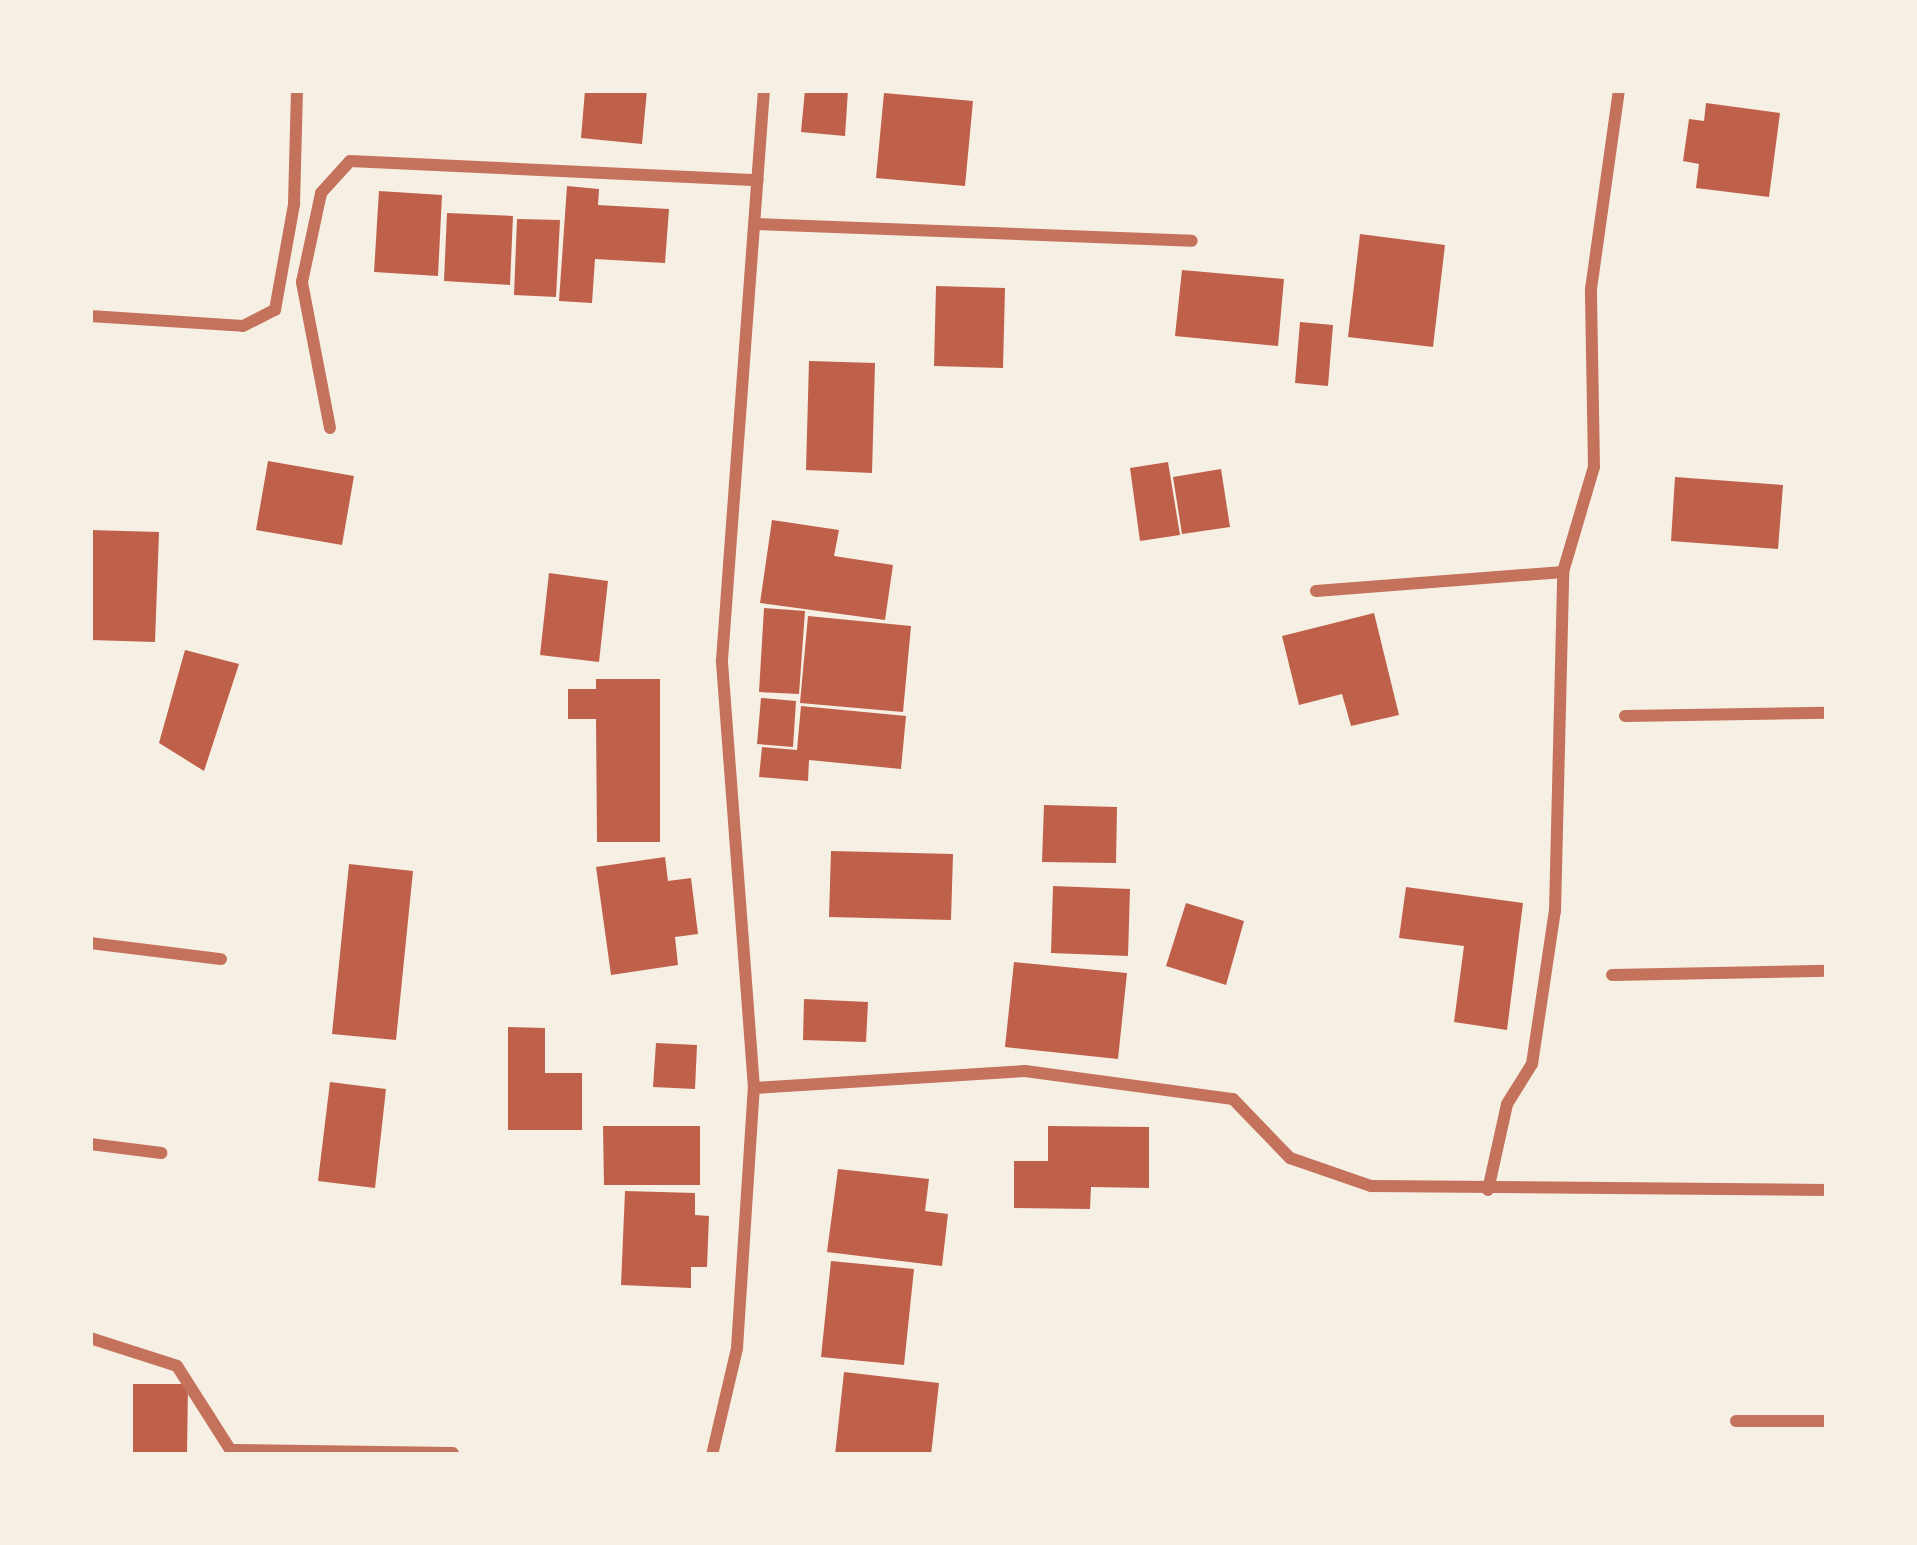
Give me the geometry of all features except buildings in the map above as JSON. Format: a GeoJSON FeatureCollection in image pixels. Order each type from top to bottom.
{"type":"FeatureCollection","features":[{"type":"Feature","properties":{"kind":"street"},"geometry":{"type":"LineString","coordinates":[[90,316],[243,326],[275,310],[294,204],[297,90]]}},
{"type":"Feature","properties":{"kind":"street"},"geometry":{"type":"LineString","coordinates":[[712,1455],[737,1348],[754,1088],[722,660],[764,90]]}},
{"type":"Feature","properties":{"kind":"street"},"geometry":{"type":"LineString","coordinates":[[1488,1190],[1508,1104],[1532,1064],[1555,910],[1563,572],[1594,467],[1592,289],[1619,90]]}},
{"type":"Feature","properties":{"kind":"street"},"geometry":{"type":"LineString","coordinates":[[330,428],[302,282],[321,193],[350,160],[758,180]]}},
{"type":"Feature","properties":{"kind":"street"},"geometry":{"type":"LineString","coordinates":[[755,224],[1192,241]]}},
{"type":"Feature","properties":{"kind":"street"},"geometry":{"type":"LineString","coordinates":[[1316,591],[1563,572]]}},
{"type":"Feature","properties":{"kind":"street"},"geometry":{"type":"LineString","coordinates":[[1624,716],[1827,713]]}},
{"type":"Feature","properties":{"kind":"street"},"geometry":{"type":"LineString","coordinates":[[90,944],[221,959]]}},
{"type":"Feature","properties":{"kind":"street"},"geometry":{"type":"LineString","coordinates":[[1612,975],[1827,971]]}},
{"type":"Feature","properties":{"kind":"street"},"geometry":{"type":"LineString","coordinates":[[754,1088],[1024,1071],[1233,1099],[1290,1158],[1330,1180],[1488,1190],[1827,1190]]}},
{"type":"Feature","properties":{"kind":"street"},"geometry":{"type":"LineString","coordinates":[[90,1144],[161,1153]]}},
{"type":"Feature","properties":{"kind":"street"},"geometry":{"type":"LineString","coordinates":[[90,1338],[177,1366],[233,1452],[453,1453]]}},
{"type":"Feature","properties":{"kind":"street"},"geometry":{"type":"LineString","coordinates":[[1736,1421],[1827,1421]]}}]}
